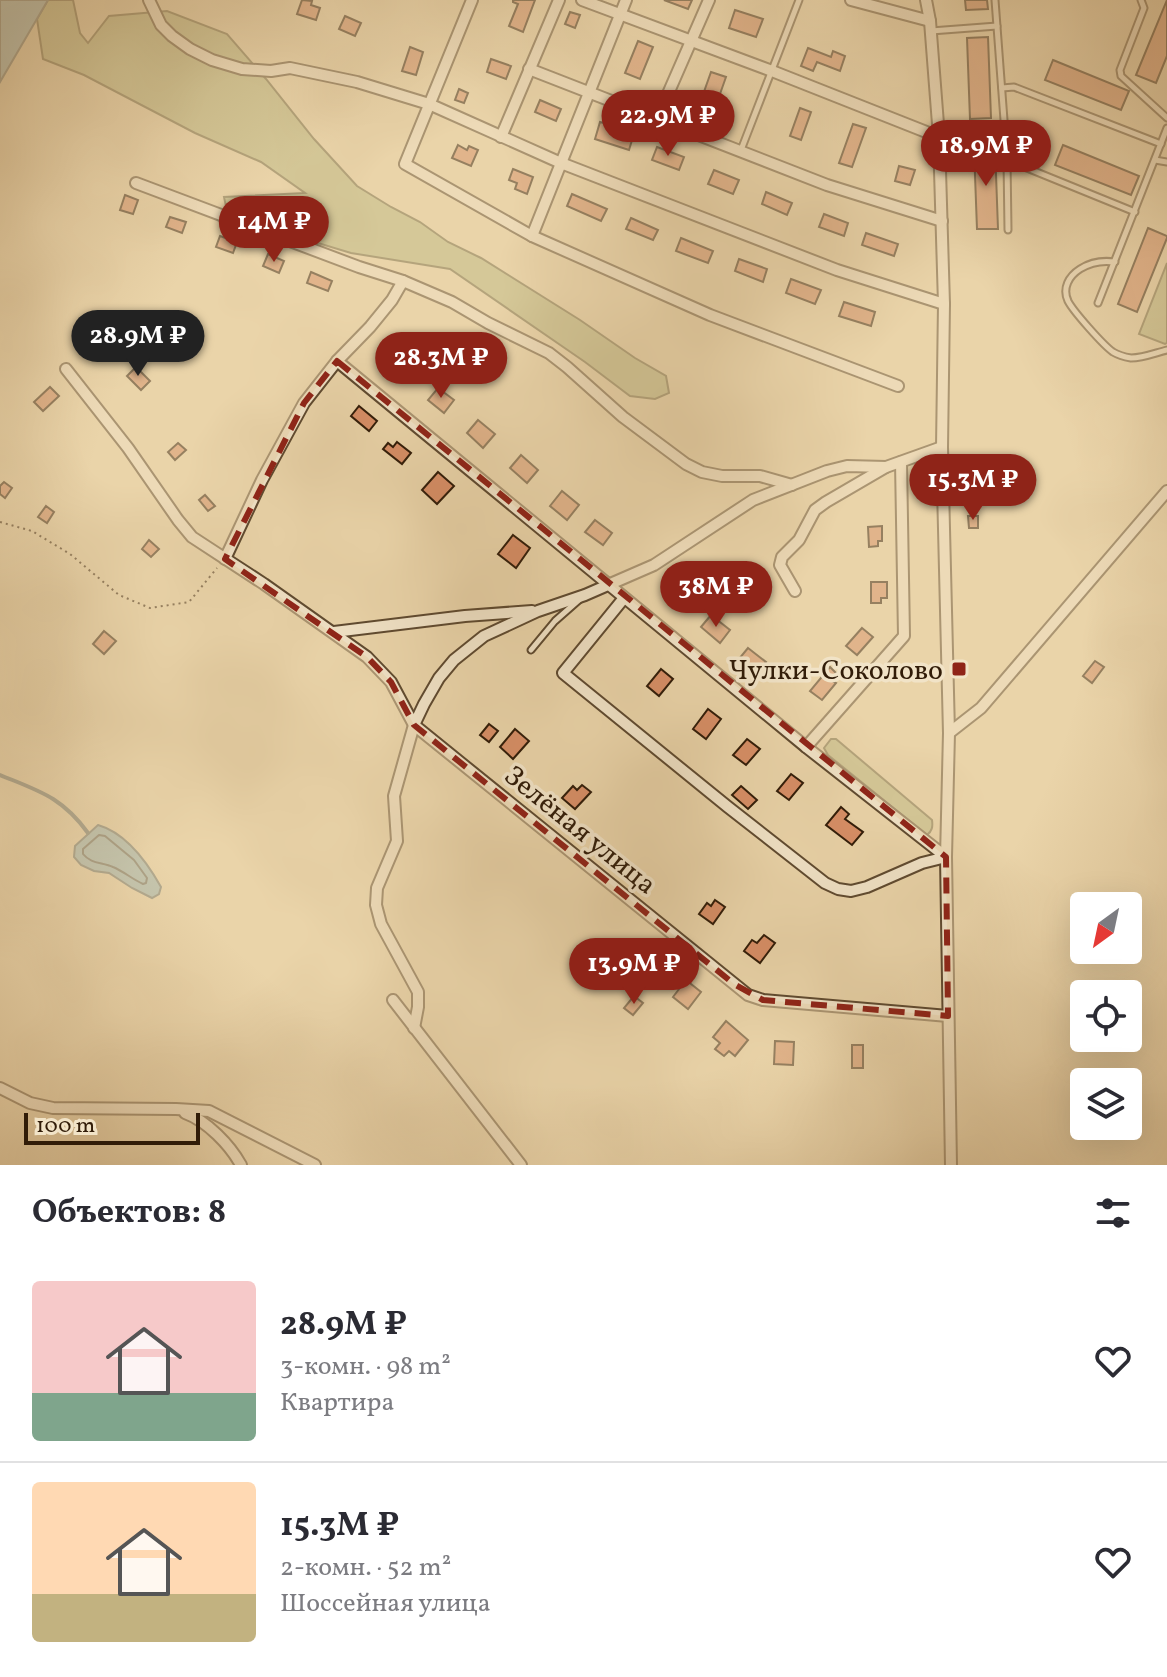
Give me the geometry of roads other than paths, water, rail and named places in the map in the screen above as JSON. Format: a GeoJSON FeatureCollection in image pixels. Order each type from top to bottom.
{"type":"FeatureCollection","features":[{"type":"Feature","properties":{"kind":"street"},"geometry":{"type":"LineString","coordinates":[[149,0],[161,25],[172,36],[212,60],[242,69],[271,71],[290,68],[357,82],[429,104],[561,163],[837,270],[944,304]]}},
{"type":"Feature","properties":{"kind":"street"},"geometry":{"type":"LineString","coordinates":[[472,0],[405,164],[532,236],[710,315],[898,386]]}},
{"type":"Feature","properties":{"kind":"street"},"geometry":{"type":"LineString","coordinates":[[501,137],[559,0]]}},
{"type":"Feature","properties":{"kind":"street"},"geometry":{"type":"LineString","coordinates":[[582,0],[939,137]]}},
{"type":"Feature","properties":{"kind":"street"},"geometry":{"type":"LineString","coordinates":[[532,236],[626,0]]}},
{"type":"Feature","properties":{"kind":"street"},"geometry":{"type":"LineString","coordinates":[[657,119],[709,0]]}},
{"type":"Feature","properties":{"kind":"street"},"geometry":{"type":"LineString","coordinates":[[851,0],[930,26]]}},
{"type":"Feature","properties":{"kind":"street"},"geometry":{"type":"LineString","coordinates":[[926,0],[939,137],[944,304],[942,447],[949,733],[946,857],[951,1165]]}},
{"type":"Feature","properties":{"kind":"street"},"geometry":{"type":"LineString","coordinates":[[529,69],[827,185],[942,221]]}},
{"type":"Feature","properties":{"kind":"street"},"geometry":{"type":"LineString","coordinates":[[136,183],[452,302],[549,353],[623,417],[686,464],[702,472],[722,476],[760,476],[792,485]]}},
{"type":"Feature","properties":{"kind":"street"},"geometry":{"type":"LineString","coordinates":[[225,559],[262,480],[304,403],[392,300],[403,281]]}},
{"type":"Feature","properties":{"kind":"street"},"geometry":{"type":"LineString","coordinates":[[337,361],[806,747],[946,857]]}},
{"type":"Feature","properties":{"kind":"street"},"geometry":{"type":"LineString","coordinates":[[66,369],[192,537],[367,657],[391,682],[414,725]]}},
{"type":"Feature","properties":{"kind":"street"},"geometry":{"type":"LineString","coordinates":[[795,591],[780,565],[782,557],[799,540],[815,510],[886,467],[942,447]]}},
{"type":"Feature","properties":{"kind":"street"},"geometry":{"type":"LineString","coordinates":[[806,747],[904,636],[901,462]]}},
{"type":"Feature","properties":{"kind":"street"},"geometry":{"type":"LineString","coordinates":[[414,1028],[418,992],[381,924],[376,905],[377,888],[397,841],[394,796],[414,725],[439,678],[454,660],[484,636],[654,565],[753,500],[847,466],[886,467]]}},
{"type":"Feature","properties":{"kind":"street"},"geometry":{"type":"LineString","coordinates":[[949,733],[981,708],[1167,491]]}},
{"type":"Feature","properties":{"kind":"street"},"geometry":{"type":"LineString","coordinates":[[624,598],[563,673],[728,807],[825,883],[838,889],[851,891],[867,887],[922,863],[946,857]]}},
{"type":"Feature","properties":{"kind":"street"},"geometry":{"type":"LineString","coordinates":[[334,632],[465,616],[538,611]]}},
{"type":"Feature","properties":{"kind":"street","name":"Зелёная улица"},"geometry":{"type":"LineString","coordinates":[[414,725],[748,995],[763,1000],[948,1016]]}},
{"type":"Feature","properties":{"kind":"street"},"geometry":{"type":"LineString","coordinates":[[393,1000],[521,1165]]}},
{"type":"Feature","properties":{"kind":"street"},"geometry":{"type":"LineString","coordinates":[[0,1088],[30,1103],[53,1108],[209,1111],[315,1165]]}},
{"type":"Feature","properties":{"kind":"street"},"geometry":{"type":"LineString","coordinates":[[176,1109],[193,1116],[214,1132],[241,1165]]}},
{"type":"Feature","properties":{"kind":"lane"},"geometry":{"type":"LineString","coordinates":[[740,151],[799,0]]}},
{"type":"Feature","properties":{"kind":"lane"},"geometry":{"type":"LineString","coordinates":[[995,0],[1007,160],[1008,230]]}},
{"type":"Feature","properties":{"kind":"lane"},"geometry":{"type":"LineString","coordinates":[[1141,0],[1144,8],[1120,70],[1121,76],[1167,118]]}},
{"type":"Feature","properties":{"kind":"lane"},"geometry":{"type":"LineString","coordinates":[[930,26],[997,26]]}},
{"type":"Feature","properties":{"kind":"lane"},"geometry":{"type":"LineString","coordinates":[[1002,88],[1014,87],[1161,144]]}},
{"type":"Feature","properties":{"kind":"lane"},"geometry":{"type":"LineString","coordinates":[[1098,303],[1167,128]]}},
{"type":"Feature","properties":{"kind":"lane"},"geometry":{"type":"LineString","coordinates":[[939,137],[1005,131]]}},
{"type":"Feature","properties":{"kind":"lane"},"geometry":{"type":"LineString","coordinates":[[1007,160],[1135,212]]}},
{"type":"Feature","properties":{"kind":"lane"},"geometry":{"type":"LineString","coordinates":[[1155,160],[1167,162]]}},
{"type":"Feature","properties":{"kind":"lane"},"geometry":{"type":"LineString","coordinates":[[1115,262],[1103,260],[1073,273],[1066,284],[1066,299],[1113,352],[1128,358],[1167,350]]}},
{"type":"Feature","properties":{"kind":"lane"},"geometry":{"type":"LineString","coordinates":[[531,650],[555,621],[585,595]]}},
{"type":"Feature","properties":{"kind":"water"},"geometry":{"type":"Polygon","coordinates":[[[0,0],[48,0],[0,82],[0,0]]]}},
{"type":"Feature","properties":{"kind":"water"},"geometry":{"type":"Polygon","coordinates":[[[98,825],[118,835],[135,850],[161,887],[159,894],[152,898],[109,873],[81,865],[74,857],[75,846],[98,825]]]}},
{"type":"Feature","properties":{"kind":"waterway"},"geometry":{"type":"LineString","coordinates":[[0,775],[59,803],[88,833]]}},
{"type":"Feature","properties":{"kind":"place","name":"Чулки-Соколово"},"geometry":{"type":"Point","coordinates":[959,669]}}]}
